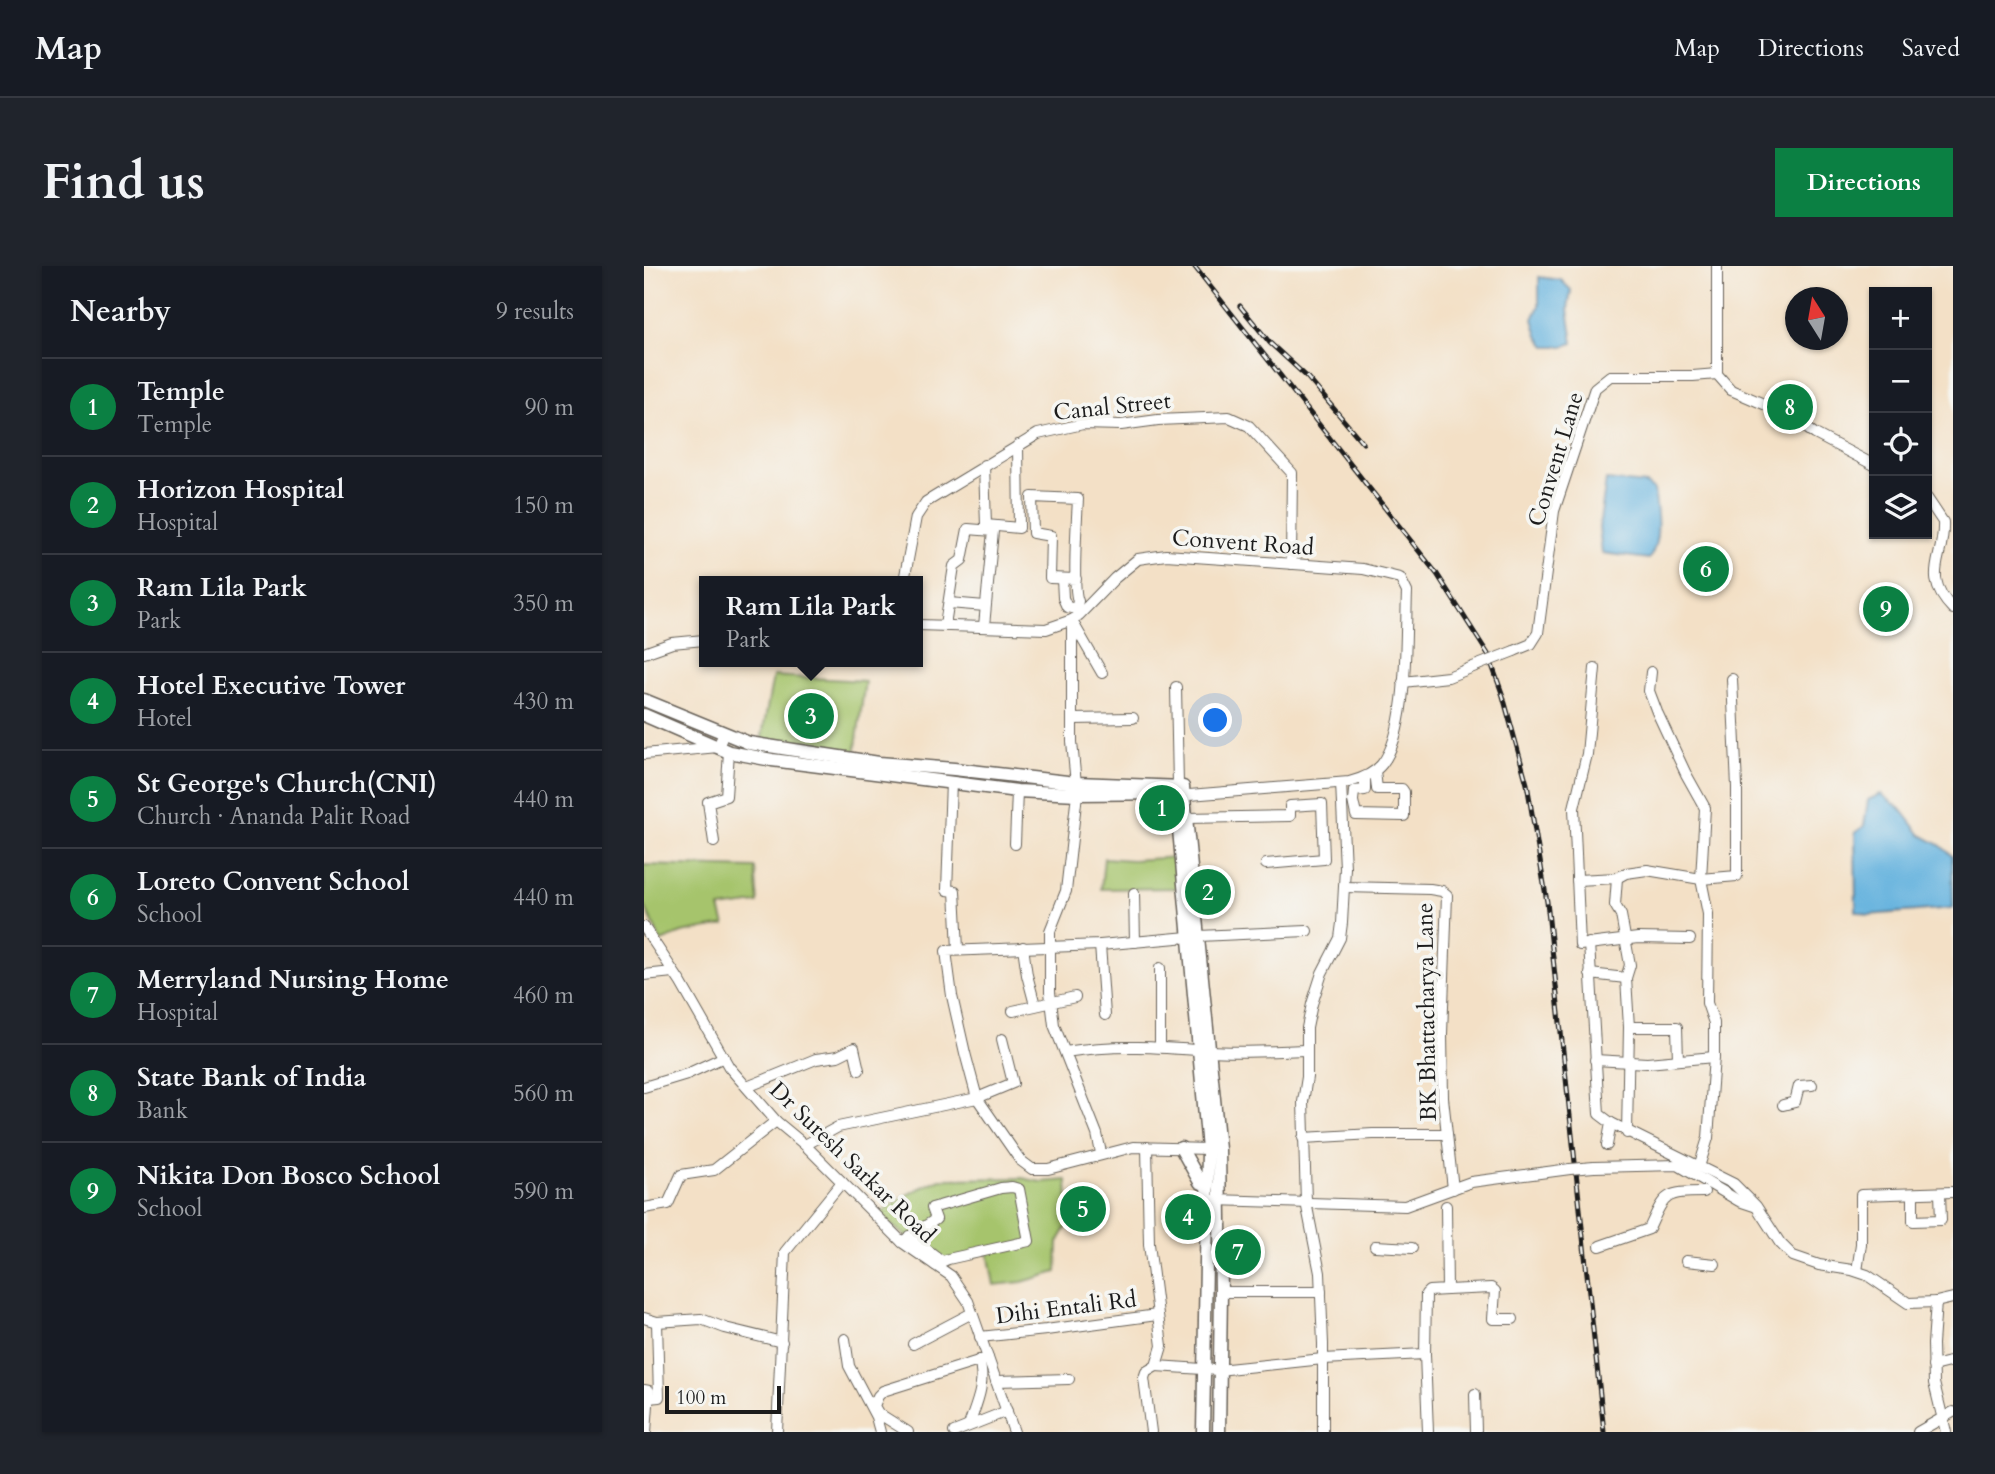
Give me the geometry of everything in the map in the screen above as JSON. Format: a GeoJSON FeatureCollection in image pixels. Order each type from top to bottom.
{"type":"FeatureCollection","features":[{"type":"Feature","properties":{"kind":"main road"},"geometry":{"type":"LineString","coordinates":[[644,700],[749,743],[879,763],[954,769],[1077,789]]}},
{"type":"Feature","properties":{"kind":"main road"},"geometry":{"type":"LineString","coordinates":[[644,715],[723,749],[772,760],[1017,791],[1077,789],[1180,792]]}},
{"type":"Feature","properties":{"kind":"main road"},"geometry":{"type":"LineString","coordinates":[[1180,792],[1187,818],[1194,937]]}},
{"type":"Feature","properties":{"kind":"main road"},"geometry":{"type":"LineString","coordinates":[[1180,792],[1204,1050],[1211,1195],[1221,1293],[1219,1432]]}},
{"type":"Feature","properties":{"kind":"main road"},"geometry":{"type":"LineString","coordinates":[[1203,1432],[1203,1369],[1211,1195],[1220,1149],[1204,1050]]}},
{"type":"Feature","properties":{"kind":"main road"},"geometry":{"type":"LineString","coordinates":[[1181,1148],[1200,1182],[1211,1195]]}},
{"type":"Feature","properties":{"kind":"street"},"geometry":{"type":"LineString","coordinates":[[1717,266],[1717,374],[1731,390],[1787,414],[1815,434],[1869,462]]}},
{"type":"Feature","properties":{"kind":"street","name":"Convent Lane"},"geometry":{"type":"LineString","coordinates":[[1403,682],[1448,677],[1531,644],[1538,633],[1554,511],[1595,388],[1610,376],[1717,374]]}},
{"type":"Feature","properties":{"kind":"street","name":"Canal Street"},"geometry":{"type":"LineString","coordinates":[[905,576],[916,517],[926,502],[985,466],[1018,451],[1038,434],[1083,424],[1121,425],[1158,419],[1229,417],[1249,426],[1292,473],[1291,564]]}},
{"type":"Feature","properties":{"kind":"street"},"geometry":{"type":"LineString","coordinates":[[985,466],[986,525],[1019,528],[1018,451]]}},
{"type":"Feature","properties":{"kind":"street"},"geometry":{"type":"LineString","coordinates":[[1076,579],[1050,578],[1051,536],[1033,533],[1032,497],[1078,499],[1076,579],[1075,594],[1078,601],[1075,615],[1072,719],[1077,789],[1066,891],[1050,931],[1051,1002],[1054,1025],[1097,1134],[1101,1153]]}},
{"type":"Feature","properties":{"kind":"street"},"geometry":{"type":"LineString","coordinates":[[1932,506],[1943,522],[1937,587],[1940,595],[1953,609]]}},
{"type":"Feature","properties":{"kind":"street"},"geometry":{"type":"LineString","coordinates":[[945,625],[954,566],[962,559],[968,529],[993,531],[984,626]]}},
{"type":"Feature","properties":{"kind":"street","name":"Convent Road"},"geometry":{"type":"LineString","coordinates":[[1075,615],[1138,559],[1166,555],[1363,569],[1400,578],[1408,592],[1403,682]]}},
{"type":"Feature","properties":{"kind":"street"},"geometry":{"type":"LineString","coordinates":[[1062,579],[1063,598],[1075,615],[1102,673]]}},
{"type":"Feature","properties":{"kind":"street"},"geometry":{"type":"LineString","coordinates":[[949,603],[985,606]]}},
{"type":"Feature","properties":{"kind":"street"},"geometry":{"type":"LineString","coordinates":[[923,625],[1046,629],[1075,615]]}},
{"type":"Feature","properties":{"kind":"street"},"geometry":{"type":"LineString","coordinates":[[644,653],[672,643],[699,640]]}},
{"type":"Feature","properties":{"kind":"street"},"geometry":{"type":"LineString","coordinates":[[1595,668],[1587,754],[1574,808],[1577,880],[1590,974],[1599,1114],[1627,1133],[1734,1184],[1756,1206],[1780,1243],[1793,1256],[1819,1265],[1857,1271],[1908,1303],[1953,1298]]}},
{"type":"Feature","properties":{"kind":"street"},"geometry":{"type":"LineString","coordinates":[[1651,672],[1649,691],[1657,712],[1705,808],[1701,879],[1708,914],[1707,1003],[1714,1023],[1714,1057],[1708,1138],[1699,1167]]}},
{"type":"Feature","properties":{"kind":"street"},"geometry":{"type":"LineString","coordinates":[[1577,880],[1617,878],[1626,873],[1647,870],[1701,879],[1737,876],[1737,787],[1732,679]]}},
{"type":"Feature","properties":{"kind":"street"},"geometry":{"type":"LineString","coordinates":[[1176,687],[1180,792],[1341,783],[1365,777],[1382,765],[1389,751],[1401,715],[1403,682]]}},
{"type":"Feature","properties":{"kind":"street"},"geometry":{"type":"LineString","coordinates":[[1072,719],[1133,718]]}},
{"type":"Feature","properties":{"kind":"street"},"geometry":{"type":"LineString","coordinates":[[714,842],[708,802],[726,796],[724,733]]}},
{"type":"Feature","properties":{"kind":"street"},"geometry":{"type":"LineString","coordinates":[[644,754],[723,749]]}},
{"type":"Feature","properties":{"kind":"street"},"geometry":{"type":"LineString","coordinates":[[1375,771],[1377,789]]}},
{"type":"Feature","properties":{"kind":"street"},"geometry":{"type":"LineString","coordinates":[[1365,777],[1366,790]]}},
{"type":"Feature","properties":{"kind":"street"},"geometry":{"type":"LineString","coordinates":[[951,782],[947,890],[955,891],[958,950]]}},
{"type":"Feature","properties":{"kind":"street"},"geometry":{"type":"LineString","coordinates":[[1324,1432],[1320,1273],[1306,1202],[1303,1138],[1307,1028],[1322,973],[1339,938],[1344,887],[1341,783]]}},
{"type":"Feature","properties":{"kind":"street"},"geometry":{"type":"LineString","coordinates":[[1377,789],[1402,789],[1405,795],[1404,816],[1356,815],[1354,790],[1377,789]]}},
{"type":"Feature","properties":{"kind":"street"},"geometry":{"type":"LineString","coordinates":[[1015,844],[1017,791]]}},
{"type":"Feature","properties":{"kind":"street"},"geometry":{"type":"LineString","coordinates":[[1187,818],[1290,816],[1290,806],[1322,804],[1324,859],[1266,864]]}},
{"type":"Feature","properties":{"kind":"street"},"geometry":{"type":"LineString","coordinates":[[1617,878],[1615,905],[1621,915],[1630,965],[1626,978],[1629,1027],[1627,1133]]}},
{"type":"Feature","properties":{"kind":"street","name":"BK Bhattacharya Lane"},"geometry":{"type":"LineString","coordinates":[[1344,887],[1430,889],[1447,895],[1442,1034],[1443,1098],[1453,1188]]}},
{"type":"Feature","properties":{"kind":"street"},"geometry":{"type":"LineString","coordinates":[[1134,893],[1135,942]]}},
{"type":"Feature","properties":{"kind":"street","name":"Dr Suresh Sarkar Road"},"geometry":{"type":"LineString","coordinates":[[644,927],[724,1057],[776,1121],[905,1239],[939,1263],[951,1276],[968,1301],[981,1336],[984,1359],[996,1381],[1014,1432]]}},
{"type":"Feature","properties":{"kind":"street"},"geometry":{"type":"LineString","coordinates":[[1208,1149],[1133,1147],[1101,1153],[1048,1169],[1032,1169],[1020,1160],[977,1098],[955,1008],[946,951],[1100,945],[1307,931]]}},
{"type":"Feature","properties":{"kind":"street"},"geometry":{"type":"LineString","coordinates":[[1584,944],[1659,937],[1690,939]]}},
{"type":"Feature","properties":{"kind":"street"},"geometry":{"type":"LineString","coordinates":[[1100,945],[1105,1015]]}},
{"type":"Feature","properties":{"kind":"street"},"geometry":{"type":"LineString","coordinates":[[1023,947],[1035,1004]]}},
{"type":"Feature","properties":{"kind":"street"},"geometry":{"type":"LineString","coordinates":[[1160,968],[1160,1046]]}},
{"type":"Feature","properties":{"kind":"street"},"geometry":{"type":"LineString","coordinates":[[644,975],[673,972]]}},
{"type":"Feature","properties":{"kind":"street"},"geometry":{"type":"LineString","coordinates":[[1590,974],[1626,978]]}},
{"type":"Feature","properties":{"kind":"street"},"geometry":{"type":"LineString","coordinates":[[1013,1011],[1075,997]]}},
{"type":"Feature","properties":{"kind":"street"},"geometry":{"type":"LineString","coordinates":[[1629,1027],[1677,1027],[1678,1060]]}},
{"type":"Feature","properties":{"kind":"street"},"geometry":{"type":"LineString","coordinates":[[806,1146],[838,1127],[977,1098],[1013,1083],[1002,1039]]}},
{"type":"Feature","properties":{"kind":"street"},"geometry":{"type":"LineString","coordinates":[[1065,1052],[1103,1046],[1306,1050]]}},
{"type":"Feature","properties":{"kind":"street"},"geometry":{"type":"LineString","coordinates":[[747,1087],[816,1059],[838,1056],[855,1048],[859,1070]]}},
{"type":"Feature","properties":{"kind":"street"},"geometry":{"type":"LineString","coordinates":[[644,1087],[687,1074],[724,1057]]}},
{"type":"Feature","properties":{"kind":"street"},"geometry":{"type":"LineString","coordinates":[[1595,1060],[1629,1062],[1714,1057]]}},
{"type":"Feature","properties":{"kind":"street"},"geometry":{"type":"LineString","coordinates":[[1783,1105],[1795,1102],[1799,1086],[1812,1085]]}},
{"type":"Feature","properties":{"kind":"street"},"geometry":{"type":"LineString","coordinates":[[644,1208],[668,1204],[681,1175],[714,1170],[776,1121]]}},
{"type":"Feature","properties":{"kind":"street"},"geometry":{"type":"LineString","coordinates":[[1607,1144],[1611,1123]]}},
{"type":"Feature","properties":{"kind":"street"},"geometry":{"type":"LineString","coordinates":[[1303,1138],[1447,1134]]}},
{"type":"Feature","properties":{"kind":"street"},"geometry":{"type":"LineString","coordinates":[[1147,1147],[1149,1244],[1162,1346],[1156,1366]]}},
{"type":"Feature","properties":{"kind":"street"},"geometry":{"type":"LineString","coordinates":[[1211,1195],[1405,1206],[1453,1188],[1500,1177],[1594,1167],[1678,1166],[1739,1201],[1756,1206]]}},
{"type":"Feature","properties":{"kind":"street"},"geometry":{"type":"LineString","coordinates":[[777,1432],[785,1252],[842,1182]]}},
{"type":"Feature","properties":{"kind":"street"},"geometry":{"type":"LineString","coordinates":[[905,1239],[936,1219],[932,1208],[1001,1188],[1019,1189],[1029,1241],[939,1263]]}},
{"type":"Feature","properties":{"kind":"street"},"geometry":{"type":"LineString","coordinates":[[1600,1246],[1649,1229],[1663,1199],[1677,1192],[1704,1192]]}},
{"type":"Feature","properties":{"kind":"street"},"geometry":{"type":"LineString","coordinates":[[1857,1271],[1861,1244],[1861,1195],[1953,1192]]}},
{"type":"Feature","properties":{"kind":"street"},"geometry":{"type":"LineString","coordinates":[[1913,1194],[1913,1221],[1941,1220],[1940,1193]]}},
{"type":"Feature","properties":{"kind":"street"},"geometry":{"type":"LineString","coordinates":[[1447,1206],[1447,1290]]}},
{"type":"Feature","properties":{"kind":"street"},"geometry":{"type":"LineString","coordinates":[[1375,1246],[1412,1248]]}},
{"type":"Feature","properties":{"kind":"street"},"geometry":{"type":"LineString","coordinates":[[1686,1261],[1715,1264]]}},
{"type":"Feature","properties":{"kind":"street"},"geometry":{"type":"LineString","coordinates":[[1428,1432],[1426,1294],[1429,1291],[1493,1289],[1493,1319],[1513,1319]]}},
{"type":"Feature","properties":{"kind":"street"},"geometry":{"type":"LineString","coordinates":[[1221,1293],[1321,1292]]}},
{"type":"Feature","properties":{"kind":"street"},"geometry":{"type":"LineString","coordinates":[[1936,1302],[1934,1383],[1948,1414],[1946,1432]]}},
{"type":"Feature","properties":{"kind":"street"},"geometry":{"type":"LineString","coordinates":[[914,1343],[972,1313]]}},
{"type":"Feature","properties":{"kind":"street","name":"Dihi Entali Rd"},"geometry":{"type":"LineString","coordinates":[[981,1336],[1157,1315]]}},
{"type":"Feature","properties":{"kind":"street"},"geometry":{"type":"LineString","coordinates":[[644,1318],[657,1322],[701,1318],[725,1328],[782,1342]]}},
{"type":"Feature","properties":{"kind":"street"},"geometry":{"type":"LineString","coordinates":[[646,1432],[646,1394],[659,1397],[657,1322]]}},
{"type":"Feature","properties":{"kind":"street"},"geometry":{"type":"LineString","coordinates":[[845,1339],[849,1366],[876,1417],[880,1432]]}},
{"type":"Feature","properties":{"kind":"street"},"geometry":{"type":"LineString","coordinates":[[1151,1432],[1144,1378],[1146,1372],[1156,1366],[1218,1370],[1324,1359],[1425,1353]]}},
{"type":"Feature","properties":{"kind":"street"},"geometry":{"type":"LineString","coordinates":[[908,1432],[878,1413],[874,1406],[883,1391],[984,1359],[983,1387],[969,1425]]}},
{"type":"Feature","properties":{"kind":"street"},"geometry":{"type":"LineString","coordinates":[[1933,1366],[1953,1361]]}},
{"type":"Feature","properties":{"kind":"street"},"geometry":{"type":"LineString","coordinates":[[996,1381],[1069,1379]]}},
{"type":"Feature","properties":{"kind":"street"},"geometry":{"type":"LineString","coordinates":[[1475,1394],[1476,1432]]}},
{"type":"Feature","properties":{"kind":"street"},"geometry":{"type":"LineString","coordinates":[[954,1432],[1007,1411]]}},
{"type":"Feature","properties":{"kind":"street"},"geometry":{"type":"LineString","coordinates":[[1918,1432],[1948,1414]]}},
{"type":"Feature","properties":{"kind":"green space"},"geometry":{"type":"Polygon","coordinates":[[[773,676],[865,681],[855,754],[761,742],[773,676]]]}},
{"type":"Feature","properties":{"kind":"green space"},"geometry":{"type":"Polygon","coordinates":[[[1177,857],[1182,888],[1101,889],[1104,858],[1132,860],[1177,857]]]}},
{"type":"Feature","properties":{"kind":"green space"},"geometry":{"type":"Polygon","coordinates":[[[644,865],[755,868],[758,903],[720,908],[725,925],[682,933],[661,941],[644,904],[644,865]]]}},
{"type":"Feature","properties":{"kind":"green space"},"geometry":{"type":"Polygon","coordinates":[[[1022,1178],[1041,1182],[1067,1180],[1069,1223],[1058,1242],[1057,1272],[1022,1282],[994,1285],[988,1252],[943,1266],[878,1214],[912,1192],[940,1179],[1022,1178]]]}},
{"type":"Feature","properties":{"kind":"water"},"geometry":{"type":"Polygon","coordinates":[[[1539,277],[1561,280],[1571,290],[1568,309],[1573,343],[1546,346],[1538,336],[1533,319],[1539,306],[1539,277]]]}},
{"type":"Feature","properties":{"kind":"water"},"geometry":{"type":"Polygon","coordinates":[[[1606,480],[1646,484],[1654,490],[1657,535],[1649,559],[1602,553],[1599,528],[1606,480]]]}},
{"type":"Feature","properties":{"kind":"water"},"geometry":{"type":"Polygon","coordinates":[[[1881,794],[1901,809],[1921,835],[1940,845],[1952,856],[1953,908],[1868,915],[1856,911],[1855,833],[1864,826],[1868,800],[1881,794]]]}},
{"type":"Feature","properties":{"kind":"railway"},"geometry":{"type":"LineString","coordinates":[[1194,266],[1437,574],[1488,654],[1503,696],[1527,784],[1547,902],[1604,1432]]}},
{"type":"Feature","properties":{"kind":"railway"},"geometry":{"type":"LineString","coordinates":[[1240,306],[1270,343],[1307,377],[1363,443]]}},
{"type":"Feature","properties":{"kind":"place","name":"State Bank of India"},"geometry":{"type":"Point","coordinates":[1790,407]}},
{"type":"Feature","properties":{"kind":"place","name":"Loreto Convent School"},"geometry":{"type":"Point","coordinates":[1706,569]}},
{"type":"Feature","properties":{"kind":"place","name":"Nikita Don Bosco School"},"geometry":{"type":"Point","coordinates":[1886,609]}},
{"type":"Feature","properties":{"kind":"place","name":"Ram Lila Park"},"geometry":{"type":"Point","coordinates":[811,716]}},
{"type":"Feature","properties":{"kind":"place","name":"Temple"},"geometry":{"type":"Point","coordinates":[1162,808]}},
{"type":"Feature","properties":{"kind":"place","name":"Horizon Hospital"},"geometry":{"type":"Point","coordinates":[1208,892]}},
{"type":"Feature","properties":{"kind":"place","name":"St George's Church(CNI)"},"geometry":{"type":"Point","coordinates":[1083,1209]}},
{"type":"Feature","properties":{"kind":"place","name":"Hotel Executive Tower"},"geometry":{"type":"Point","coordinates":[1188,1217]}},
{"type":"Feature","properties":{"kind":"place","name":"Merryland Nursing Home"},"geometry":{"type":"Point","coordinates":[1238,1252]}}]}
